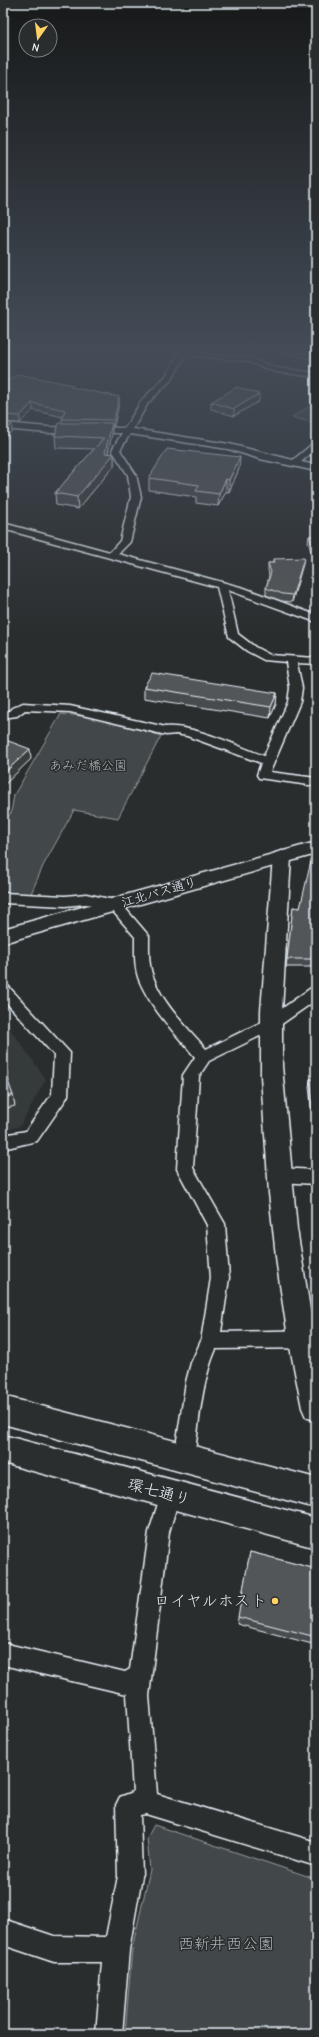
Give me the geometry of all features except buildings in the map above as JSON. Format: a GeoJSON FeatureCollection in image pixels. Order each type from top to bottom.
{"type":"FeatureCollection","features":[{"type":"Feature","properties":{"kind":"main road","name":"江北バス通り"},"geometry":{"type":"LineString","coordinates":[[3,936],[316,848]]}},
{"type":"Feature","properties":{"kind":"main road"},"geometry":{"type":"LineString","coordinates":[[3,1410],[316,1493]]}},
{"type":"Feature","properties":{"kind":"main road","name":"環七通り"},"geometry":{"type":"LineString","coordinates":[[3,1449],[316,1533]]}},
{"type":"Feature","properties":{"kind":"street"},"geometry":{"type":"LineString","coordinates":[[111,556],[125,542],[136,497],[132,475],[116,450],[118,447]]}},
{"type":"Feature","properties":{"kind":"street"},"geometry":{"type":"LineString","coordinates":[[229,447],[294,464],[316,468]]}},
{"type":"Feature","properties":{"kind":"street"},"geometry":{"type":"LineString","coordinates":[[294,464],[313,447]]}},
{"type":"Feature","properties":{"kind":"street"},"geometry":{"type":"LineString","coordinates":[[306,453],[316,456]]}},
{"type":"Feature","properties":{"kind":"street"},"geometry":{"type":"LineString","coordinates":[[3,526],[240,590],[316,619]]}},
{"type":"Feature","properties":{"kind":"street"},"geometry":{"type":"LineString","coordinates":[[222,585],[233,634],[258,654],[268,658],[316,661]]}},
{"type":"Feature","properties":{"kind":"street"},"geometry":{"type":"LineString","coordinates":[[291,660],[296,688],[294,702],[263,775],[316,782]]}},
{"type":"Feature","properties":{"kind":"street"},"geometry":{"type":"LineString","coordinates":[[3,715],[13,714],[16,710],[23,706],[70,709],[166,731],[176,730],[190,733],[268,761]]}},
{"type":"Feature","properties":{"kind":"street"},"geometry":{"type":"LineString","coordinates":[[282,857],[271,1024],[271,1053],[278,1175],[308,1340],[316,1408]]}},
{"type":"Feature","properties":{"kind":"street"},"geometry":{"type":"LineString","coordinates":[[3,898],[65,901],[86,900],[114,904],[142,936],[142,956],[146,979],[160,1004],[204,1057]]}},
{"type":"Feature","properties":{"kind":"street"},"geometry":{"type":"LineString","coordinates":[[3,990],[62,1053],[60,1095],[31,1136],[3,1142]]}},
{"type":"Feature","properties":{"kind":"street"},"geometry":{"type":"LineString","coordinates":[[184,1459],[196,1382],[200,1363],[210,1341],[219,1292],[220,1278],[216,1224],[185,1169],[191,1075],[204,1057],[271,1024],[316,992]]}},
{"type":"Feature","properties":{"kind":"street"},"geometry":{"type":"LineString","coordinates":[[278,1175],[316,1177]]}},
{"type":"Feature","properties":{"kind":"street"},"geometry":{"type":"LineString","coordinates":[[210,1341],[308,1340]]}},
{"type":"Feature","properties":{"kind":"street"},"geometry":{"type":"LineString","coordinates":[[146,1802],[138,1696],[159,1532],[170,1494]]}},
{"type":"Feature","properties":{"kind":"street"},"geometry":{"type":"LineString","coordinates":[[3,1654],[126,1683],[140,1676]]}},
{"type":"Feature","properties":{"kind":"street"},"geometry":{"type":"LineString","coordinates":[[109,2034],[116,1950],[130,1876],[128,1804],[146,1802],[316,1854]]}},
{"type":"Feature","properties":{"kind":"street"},"geometry":{"type":"LineString","coordinates":[[3,1932],[54,1949],[116,1950]]}},
{"type":"Feature","properties":{"kind":"shaded area"},"geometry":{"type":"Polygon","coordinates":[[[3,1019],[46,1079],[20,1126],[3,1131],[3,1019]]]}},
{"type":"Feature","properties":{"kind":"green space","name":"あみだ橋公園"},"geometry":{"type":"Polygon","coordinates":[[[61,714],[111,722],[137,728],[161,736],[118,818],[74,810],[43,866],[30,896],[3,895],[3,822],[11,813],[14,795],[61,714]]]}},
{"type":"Feature","properties":{"kind":"green space","name":"西新井西公園"},"geometry":{"type":"Polygon","coordinates":[[[154,1825],[316,1879],[316,2034],[125,2034],[132,1949],[150,1870],[147,1838],[154,1825]]]}},
{"type":"Feature","properties":{"kind":"place","name":"ロイヤルホスト"},"geometry":{"type":"Point","coordinates":[275,1601]}}]}
